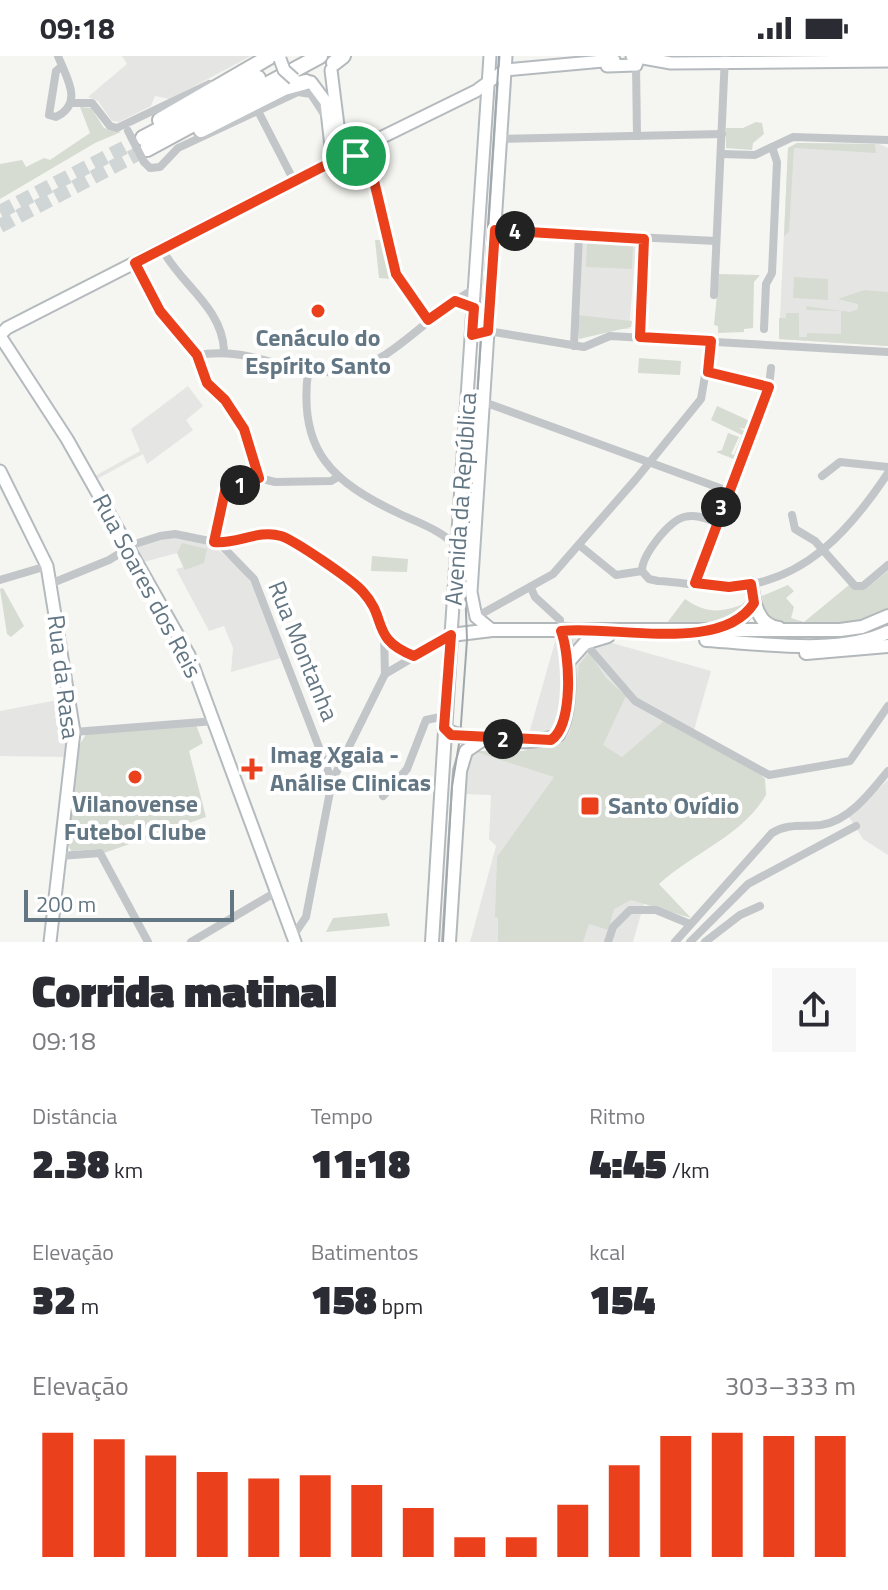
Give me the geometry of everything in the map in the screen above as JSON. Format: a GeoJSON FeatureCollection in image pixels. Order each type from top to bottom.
{"type":"FeatureCollection","features":[{"type":"Feature","properties":{"kind":"highway"},"geometry":{"type":"LineString","coordinates":[[140,142],[301,56]]}},
{"type":"Feature","properties":{"kind":"highway"},"geometry":{"type":"LineString","coordinates":[[140,142],[320,56]]}},
{"type":"Feature","properties":{"kind":"highway"},"geometry":{"type":"LineString","coordinates":[[140,142],[277,57]]}},
{"type":"Feature","properties":{"kind":"highway"},"geometry":{"type":"LineString","coordinates":[[140,142],[304,81]]}},
{"type":"Feature","properties":{"kind":"main road","name":"Avenida da República"},"geometry":{"type":"LineString","coordinates":[[432,942],[490,56]]}},
{"type":"Feature","properties":{"kind":"main road","name":"Avenida da República"},"geometry":{"type":"LineString","coordinates":[[492,630],[476,617],[471,592],[506,56]]}},
{"type":"Feature","properties":{"kind":"main road"},"geometry":{"type":"LineString","coordinates":[[277,57],[284,70],[323,94],[333,148],[347,161]]}},
{"type":"Feature","properties":{"kind":"main road"},"geometry":{"type":"LineString","coordinates":[[561,59],[573,67],[637,59],[888,61]]}},
{"type":"Feature","properties":{"kind":"main road"},"geometry":{"type":"LineString","coordinates":[[0,336],[7,328],[294,181],[347,161],[364,146],[488,84],[505,70],[561,59],[614,60]]}},
{"type":"Feature","properties":{"kind":"main road"},"geometry":{"type":"LineString","coordinates":[[336,61],[338,126],[350,142],[347,161]]}},
{"type":"Feature","properties":{"kind":"main road"},"geometry":{"type":"LineString","coordinates":[[304,81],[336,61]]}},
{"type":"Feature","properties":{"kind":"main road"},"geometry":{"type":"LineString","coordinates":[[333,148],[342,141],[350,142]]}},
{"type":"Feature","properties":{"kind":"main road"},"geometry":{"type":"LineString","coordinates":[[472,335],[488,331]]}},
{"type":"Feature","properties":{"kind":"main road","name":"Rua Soares dos Reis"},"geometry":{"type":"LineString","coordinates":[[0,336],[67,439],[189,655],[294,939]]}},
{"type":"Feature","properties":{"kind":"main road","name":"Rua da Rasa"},"geometry":{"type":"LineString","coordinates":[[0,471],[47,566],[74,732],[50,942]]}},
{"type":"Feature","properties":{"kind":"main road"},"geometry":{"type":"LineString","coordinates":[[751,584],[754,603],[769,627],[802,631]]}},
{"type":"Feature","properties":{"kind":"main road"},"geometry":{"type":"LineString","coordinates":[[696,636],[724,629],[739,621],[754,603]]}},
{"type":"Feature","properties":{"kind":"main road"},"geometry":{"type":"LineString","coordinates":[[696,636],[862,627],[888,616]]}},
{"type":"Feature","properties":{"kind":"main road"},"geometry":{"type":"LineString","coordinates":[[569,661],[585,643],[604,636],[846,638],[872,634],[888,626]]}},
{"type":"Feature","properties":{"kind":"main road"},"geometry":{"type":"LineString","coordinates":[[451,635],[492,630],[561,631],[696,636],[794,645],[847,643],[874,639],[888,632]]}},
{"type":"Feature","properties":{"kind":"main road"},"geometry":{"type":"LineString","coordinates":[[445,722],[460,738],[540,741],[558,735],[564,721],[569,661],[561,631]]}},
{"type":"Feature","properties":{"kind":"main road"},"geometry":{"type":"LineString","coordinates":[[696,636],[808,653],[888,644]]}},
{"type":"Feature","properties":{"kind":"main road"},"geometry":{"type":"LineString","coordinates":[[449,942],[460,771],[466,751],[485,739]]}},
{"type":"Feature","properties":{"kind":"street"},"geometry":{"type":"LineString","coordinates":[[58,56],[71,87],[72,103],[68,111],[56,117],[49,115],[56,71],[62,66]]}},
{"type":"Feature","properties":{"kind":"street"},"geometry":{"type":"LineString","coordinates":[[140,142],[158,105],[172,104],[262,56]]}},
{"type":"Feature","properties":{"kind":"street"},"geometry":{"type":"LineString","coordinates":[[637,59],[637,136]]}},
{"type":"Feature","properties":{"kind":"street"},"geometry":{"type":"LineString","coordinates":[[714,295],[725,59]]}},
{"type":"Feature","properties":{"kind":"street"},"geometry":{"type":"LineString","coordinates":[[72,103],[92,103],[110,126],[140,142],[157,168],[178,148],[293,94],[308,92],[319,102],[329,126]]}},
{"type":"Feature","properties":{"kind":"street"},"geometry":{"type":"LineString","coordinates":[[258,111],[294,181]]}},
{"type":"Feature","properties":{"kind":"street"},"geometry":{"type":"LineString","coordinates":[[500,139],[722,134]]}},
{"type":"Feature","properties":{"kind":"street"},"geometry":{"type":"LineString","coordinates":[[721,154],[755,155],[793,137],[888,140]]}},
{"type":"Feature","properties":{"kind":"street"},"geometry":{"type":"LineString","coordinates":[[764,329],[766,284],[772,273],[777,162],[772,147]]}},
{"type":"Feature","properties":{"kind":"street"},"geometry":{"type":"LineString","coordinates":[[347,161],[366,169],[374,181],[396,274],[428,320]]}},
{"type":"Feature","properties":{"kind":"street"},"geometry":{"type":"LineString","coordinates":[[495,230],[716,241]]}},
{"type":"Feature","properties":{"kind":"street"},"geometry":{"type":"LineString","coordinates":[[574,346],[579,235]]}},
{"type":"Feature","properties":{"kind":"street"},"geometry":{"type":"LineString","coordinates":[[640,337],[644,239]]}},
{"type":"Feature","properties":{"kind":"street"},"geometry":{"type":"LineString","coordinates":[[162,249],[209,308],[221,333],[224,350]]}},
{"type":"Feature","properties":{"kind":"street"},"geometry":{"type":"LineString","coordinates":[[135,263],[160,311],[197,355],[207,383],[225,400],[244,429],[259,478]]}},
{"type":"Feature","properties":{"kind":"street"},"geometry":{"type":"LineString","coordinates":[[197,355],[224,350],[308,372],[348,371],[375,361],[475,289]]}},
{"type":"Feature","properties":{"kind":"street"},"geometry":{"type":"LineString","coordinates":[[455,301],[474,308]]}},
{"type":"Feature","properties":{"kind":"street"},"geometry":{"type":"LineString","coordinates":[[488,331],[584,347],[610,336],[888,352]]}},
{"type":"Feature","properties":{"kind":"street"},"geometry":{"type":"LineString","coordinates":[[476,617],[553,574],[651,461],[701,399],[711,341]]}},
{"type":"Feature","properties":{"kind":"street"},"geometry":{"type":"LineString","coordinates":[[695,583],[769,387],[771,368]]}},
{"type":"Feature","properties":{"kind":"street"},"geometry":{"type":"LineString","coordinates":[[308,372],[305,415],[312,441],[338,477],[362,497],[443,533],[458,548]]}},
{"type":"Feature","properties":{"kind":"street"},"geometry":{"type":"LineString","coordinates":[[708,372],[769,387]]}},
{"type":"Feature","properties":{"kind":"street"},"geometry":{"type":"LineString","coordinates":[[484,402],[728,491]]}},
{"type":"Feature","properties":{"kind":"street"},"geometry":{"type":"LineString","coordinates":[[716,522],[696,515],[674,521],[642,562],[642,571],[649,579],[729,587],[751,584],[802,567],[862,512],[888,470],[840,462],[822,476]]}},
{"type":"Feature","properties":{"kind":"street"},"geometry":{"type":"LineString","coordinates":[[220,542],[221,496],[225,491],[259,478],[289,482],[331,481],[338,477]]}},
{"type":"Feature","properties":{"kind":"street"},"geometry":{"type":"LineString","coordinates":[[792,515],[795,529],[805,533],[824,550],[855,586],[863,586],[888,565]]}},
{"type":"Feature","properties":{"kind":"street"},"geometry":{"type":"LineString","coordinates":[[443,533],[459,525]]}},
{"type":"Feature","properties":{"kind":"street"},"geometry":{"type":"LineString","coordinates":[[50,584],[109,560],[129,548],[172,534],[220,542],[265,533],[291,540],[363,591],[386,641],[385,674],[332,781],[306,917],[294,939]]}},
{"type":"Feature","properties":{"kind":"street","name":"Rua Montanha"},"geometry":{"type":"LineString","coordinates":[[220,542],[254,579],[332,781]]}},
{"type":"Feature","properties":{"kind":"street"},"geometry":{"type":"LineString","coordinates":[[579,545],[616,575],[642,571]]}},
{"type":"Feature","properties":{"kind":"street"},"geometry":{"type":"LineString","coordinates":[[0,580],[47,566]]}},
{"type":"Feature","properties":{"kind":"street"},"geometry":{"type":"LineString","coordinates":[[531,588],[535,597],[560,620],[561,631]]}},
{"type":"Feature","properties":{"kind":"street"},"geometry":{"type":"LineString","coordinates":[[385,674],[451,635]]}},
{"type":"Feature","properties":{"kind":"street"},"geometry":{"type":"LineString","coordinates":[[386,641],[414,656]]}},
{"type":"Feature","properties":{"kind":"street"},"geometry":{"type":"LineString","coordinates":[[585,643],[635,701],[769,775],[850,761],[888,706]]}},
{"type":"Feature","properties":{"kind":"street"},"geometry":{"type":"LineString","coordinates":[[383,796],[407,769],[426,720],[445,722]]}},
{"type":"Feature","properties":{"kind":"street"},"geometry":{"type":"LineString","coordinates":[[74,732],[215,721]]}},
{"type":"Feature","properties":{"kind":"street"},"geometry":{"type":"LineString","coordinates":[[675,942],[772,833],[788,826],[837,820],[850,812],[888,771]]}},
{"type":"Feature","properties":{"kind":"street"},"geometry":{"type":"LineString","coordinates":[[690,942],[748,884],[856,826]]}},
{"type":"Feature","properties":{"kind":"street"},"geometry":{"type":"LineString","coordinates":[[60,856],[100,853],[147,942]]}},
{"type":"Feature","properties":{"kind":"street"},"geometry":{"type":"LineString","coordinates":[[191,942],[276,892]]}},
{"type":"Feature","properties":{"kind":"street"},"geometry":{"type":"LineString","coordinates":[[705,942],[740,915],[760,906]]}},
{"type":"Feature","properties":{"kind":"street"},"geometry":{"type":"LineString","coordinates":[[608,942],[613,927],[630,910],[656,910],[690,924]]}},
{"type":"Feature","properties":{"kind":"shaded area"},"geometry":{"type":"Polygon","coordinates":[[[122,56],[251,56],[170,99],[155,96],[151,106],[119,122],[112,121],[98,101],[88,97],[127,64],[122,56]]]}},
{"type":"Feature","properties":{"kind":"shaded area"},"geometry":{"type":"Polygon","coordinates":[[[80,107],[91,108],[104,128],[121,132],[95,143],[0,199],[0,164],[22,160],[26,167],[44,158],[50,160],[90,133],[80,107]]]}},
{"type":"Feature","properties":{"kind":"shaded area"},"geometry":{"type":"Polygon","coordinates":[[[756,122],[762,123],[764,134],[753,143],[752,150],[726,148],[726,128],[743,128],[756,122]]]}},
{"type":"Feature","properties":{"kind":"shaded area"},"geometry":{"type":"Polygon","coordinates":[[[797,143],[879,144],[888,148],[888,346],[779,339],[788,148],[797,143]]]}},
{"type":"Feature","properties":{"kind":"shaded area"},"geometry":{"type":"Polygon","coordinates":[[[797,143],[875,144],[876,153],[794,148],[789,232],[784,236],[788,148],[797,143]]]}},
{"type":"Feature","properties":{"kind":"shaded area"},"geometry":{"type":"Polygon","coordinates":[[[375,240],[384,240],[391,279],[379,278],[375,240]]]}},
{"type":"Feature","properties":{"kind":"shaded area"},"geometry":{"type":"Polygon","coordinates":[[[582,241],[636,245],[629,329],[611,329],[579,339],[582,241]]]}},
{"type":"Feature","properties":{"kind":"shaded area"},"geometry":{"type":"Polygon","coordinates":[[[587,243],[633,246],[632,269],[586,267],[587,243]]]}},
{"type":"Feature","properties":{"kind":"shaded area"},"geometry":{"type":"Polygon","coordinates":[[[719,274],[760,275],[754,282],[753,328],[744,329],[744,332],[718,333],[718,326],[714,325],[719,274]]]}},
{"type":"Feature","properties":{"kind":"shaded area"},"geometry":{"type":"Polygon","coordinates":[[[794,277],[828,279],[828,300],[793,298],[794,277]]]}},
{"type":"Feature","properties":{"kind":"shaded area"},"geometry":{"type":"Polygon","coordinates":[[[864,290],[888,292],[888,346],[779,339],[779,318],[786,318],[786,313],[799,313],[799,337],[807,337],[807,333],[841,334],[841,311],[807,310],[806,306],[850,312],[858,309],[858,304],[838,299],[864,290]]]}},
{"type":"Feature","properties":{"kind":"shaded area"},"geometry":{"type":"Polygon","coordinates":[[[577,315],[632,321],[631,327],[579,339],[577,315]]]}},
{"type":"Feature","properties":{"kind":"shaded area"},"geometry":{"type":"Polygon","coordinates":[[[639,358],[681,361],[680,375],[638,373],[639,358]]]}},
{"type":"Feature","properties":{"kind":"shaded area"},"geometry":{"type":"Polygon","coordinates":[[[188,386],[203,406],[186,420],[193,430],[147,464],[143,454],[97,479],[95,476],[140,451],[131,429],[188,386]]]}},
{"type":"Feature","properties":{"kind":"shaded area"},"geometry":{"type":"Polygon","coordinates":[[[717,406],[750,421],[747,429],[739,428],[746,432],[736,460],[716,452],[722,450],[728,433],[739,437],[731,454],[734,455],[742,435],[711,420],[717,406]]]}},
{"type":"Feature","properties":{"kind":"shaded area"},"geometry":{"type":"Polygon","coordinates":[[[172,535],[215,547],[244,572],[259,595],[281,658],[231,672],[233,648],[224,626],[209,631],[176,569],[183,567],[177,553],[144,562],[135,547],[172,535]]]}},
{"type":"Feature","properties":{"kind":"shaded area"},"geometry":{"type":"Polygon","coordinates":[[[182,543],[207,549],[204,563],[185,570],[177,553],[182,543]]]}},
{"type":"Feature","properties":{"kind":"shaded area"},"geometry":{"type":"Polygon","coordinates":[[[372,556],[408,559],[407,572],[371,571],[372,556]]]}},
{"type":"Feature","properties":{"kind":"shaded area"},"geometry":{"type":"Polygon","coordinates":[[[888,571],[888,608],[876,615],[832,625],[772,624],[767,620],[762,596],[788,585],[794,591],[786,598],[794,607],[791,618],[804,622],[849,585],[864,590],[888,571]]]}},
{"type":"Feature","properties":{"kind":"shaded area"},"geometry":{"type":"Polygon","coordinates":[[[3,588],[24,626],[11,637],[7,634],[0,589],[3,588]]]}},
{"type":"Feature","properties":{"kind":"shaded area"},"geometry":{"type":"Polygon","coordinates":[[[685,599],[714,610],[746,603],[730,619],[710,626],[664,627],[685,599]]]}},
{"type":"Feature","properties":{"kind":"shaded area","name":"Santo Ovídio"},"geometry":{"type":"Polygon","coordinates":[[[559,628],[711,671],[633,942],[470,942],[496,846],[489,839],[491,795],[465,794],[470,756],[473,751],[520,765],[559,628]]]}},
{"type":"Feature","properties":{"kind":"shaded area","name":"Santo Ovídio"},"geometry":{"type":"Polygon","coordinates":[[[589,652],[606,678],[626,696],[603,745],[622,757],[665,720],[760,774],[765,779],[766,795],[731,833],[659,884],[691,918],[631,900],[614,909],[608,930],[589,924],[583,942],[498,942],[498,918],[495,917],[497,857],[554,777],[473,751],[527,751],[527,748],[562,742],[570,732],[579,665],[589,652]]]}},
{"type":"Feature","properties":{"kind":"shaded area"},"geometry":{"type":"Polygon","coordinates":[[[63,699],[66,757],[0,756],[0,711],[63,699]]]}},
{"type":"Feature","properties":{"kind":"shaded area","name":"Vilanovense Futebol Clube"},"geometry":{"type":"Polygon","coordinates":[[[196,725],[203,743],[189,751],[206,817],[104,853],[97,849],[71,851],[68,844],[78,747],[87,733],[196,725]]]}},
{"type":"Feature","properties":{"kind":"shaded area"},"geometry":{"type":"Polygon","coordinates":[[[888,780],[888,855],[863,839],[849,817],[888,780]]]}},
{"type":"Feature","properties":{"kind":"shaded area"},"geometry":{"type":"Polygon","coordinates":[[[387,913],[390,926],[326,932],[333,918],[387,913]]]}},
{"type":"Feature","properties":{"kind":"tunnel"},"geometry":{"type":"LineString","coordinates":[[0,212],[143,138]]}},
{"type":"Feature","properties":{"kind":"tunnel"},"geometry":{"type":"LineString","coordinates":[[0,226],[147,149]]}},
{"type":"Feature","properties":{"kind":"tram line"},"geometry":{"type":"LineString","coordinates":[[443,942],[452,786],[460,738],[467,640],[465,585],[499,56]]}},
{"type":"Feature","properties":{"kind":"place","name":"Cenáculo do Espírito Santo"},"geometry":{"type":"Point","coordinates":[318,311]}},
{"type":"Feature","properties":{"kind":"place","name":"Imag Xgaia - Análise Clinicas"},"geometry":{"type":"Point","coordinates":[252,769]}},
{"type":"Feature","properties":{"kind":"place","name":"Vilanovense Futebol Clube"},"geometry":{"type":"Point","coordinates":[135,777]}},
{"type":"Feature","properties":{"kind":"place","name":"Santo Ovídio"},"geometry":{"type":"Point","coordinates":[590,806]}},
{"type":"Feature","properties":{"kind":"route"},"geometry":{"type":"LineString","coordinates":[[356,156],[374,181],[396,274],[428,320],[455,301],[462,302],[474,308],[472,335],[488,331],[495,230],[644,239],[640,337],[711,341],[708,372],[769,387],[695,583],[729,587],[751,584],[754,603],[748,613],[724,629],[696,632],[561,631],[569,661],[564,721],[558,735],[551,740],[460,738],[451,735],[444,728],[451,635],[414,656],[407,654],[386,641],[363,591],[291,540],[265,533],[214,542],[221,496],[225,491],[259,478],[258,470],[244,429],[225,400],[207,383],[197,355],[160,311],[135,263],[324,166],[336,163],[348,165],[356,156]]}}]}
